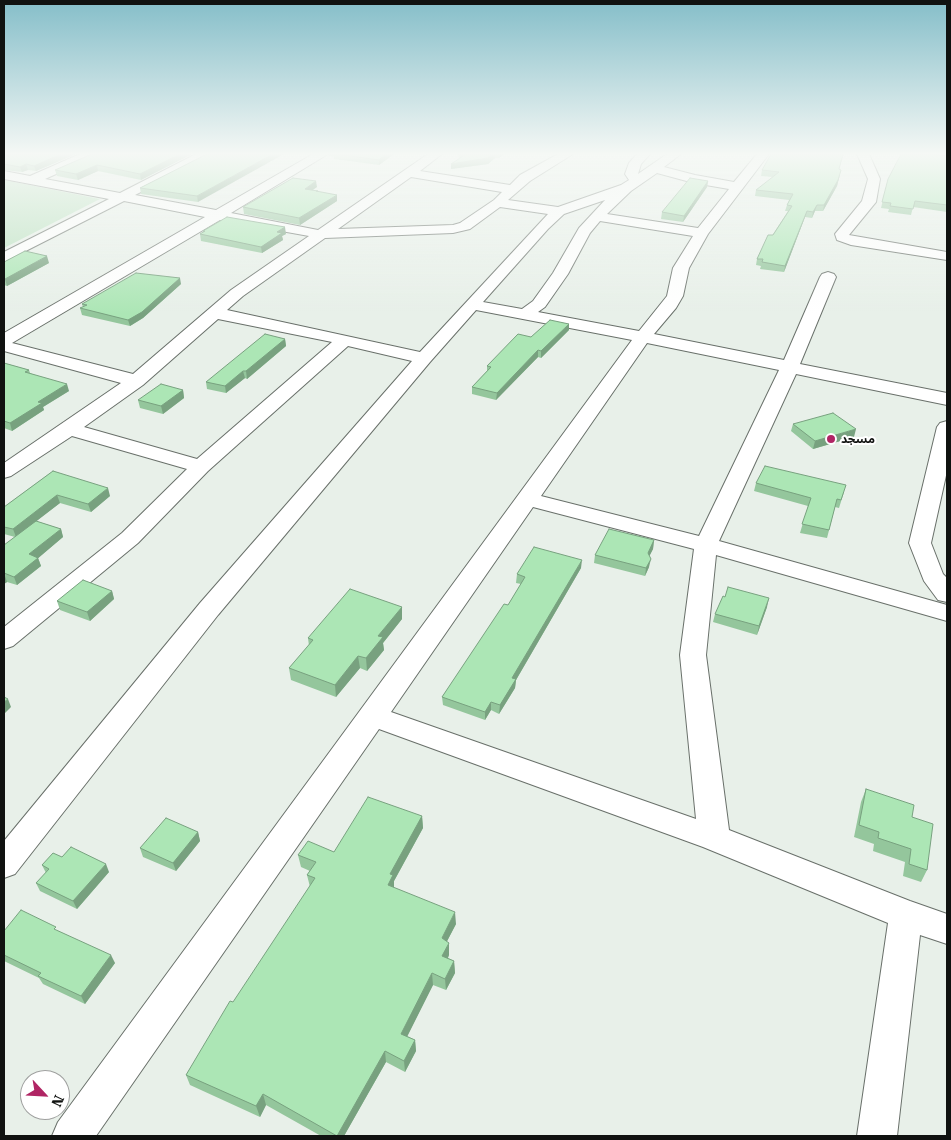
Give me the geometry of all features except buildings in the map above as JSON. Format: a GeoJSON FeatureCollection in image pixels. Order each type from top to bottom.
{"type":"FeatureCollection","features":[{"type":"Feature","properties":{"kind":"street"},"geometry":{"type":"LineString","coordinates":[[4,258],[105,207]]}},
{"type":"Feature","properties":{"kind":"street"},"geometry":{"type":"LineString","coordinates":[[177,207],[319,234],[453,229],[465,226],[491,207]]}},
{"type":"Feature","properties":{"kind":"street"},"geometry":{"type":"LineString","coordinates":[[5,345],[230,207]]}},
{"type":"Feature","properties":{"kind":"street"},"geometry":{"type":"LineString","coordinates":[[4,472],[136,381],[216,313],[236,293],[358,207]]}},
{"type":"Feature","properties":{"kind":"street"},"geometry":{"type":"LineString","coordinates":[[509,207],[584,231]]}},
{"type":"Feature","properties":{"kind":"street"},"geometry":{"type":"LineString","coordinates":[[4,864],[209,608],[424,358],[474,305],[557,224],[588,207]]}},
{"type":"Feature","properties":{"kind":"street"},"geometry":{"type":"LineString","coordinates":[[524,315],[538,304],[560,274],[584,231],[605,207]]}},
{"type":"Feature","properties":{"kind":"street"},"geometry":{"type":"LineString","coordinates":[[72,1136],[643,337],[675,296],[680,268],[702,233],[722,207]]}},
{"type":"Feature","properties":{"kind":"street"},"geometry":{"type":"LineString","coordinates":[[865,207],[842,234],[842,237],[851,241],[947,256]]}},
{"type":"Feature","properties":{"kind":"street"},"geometry":{"type":"LineString","coordinates":[[598,216],[702,233]]}},
{"type":"Feature","properties":{"kind":"street"},"geometry":{"type":"LineString","coordinates":[[714,838],[693,654],[706,545],[790,366],[828,277]]}},
{"type":"Feature","properties":{"kind":"street"},"geometry":{"type":"LineString","coordinates":[[474,305],[790,366],[947,399]]}},
{"type":"Feature","properties":{"kind":"street"},"geometry":{"type":"LineString","coordinates":[[216,313],[424,358]]}},
{"type":"Feature","properties":{"kind":"street"},"geometry":{"type":"LineString","coordinates":[[4,640],[130,538],[201,467],[345,340]]}},
{"type":"Feature","properties":{"kind":"street"},"geometry":{"type":"LineString","coordinates":[[5,345],[115,373],[136,381]]}},
{"type":"Feature","properties":{"kind":"street"},"geometry":{"type":"LineString","coordinates":[[947,427],[920,543],[932,576],[947,594]]}},
{"type":"Feature","properties":{"kind":"street"},"geometry":{"type":"LineString","coordinates":[[69,429],[201,467]]}},
{"type":"Feature","properties":{"kind":"street"},"geometry":{"type":"LineString","coordinates":[[528,499],[706,545],[947,613]]}},
{"type":"Feature","properties":{"kind":"street"},"geometry":{"type":"LineString","coordinates":[[372,716],[714,838],[906,915],[947,929]]}},
{"type":"Feature","properties":{"kind":"street"},"geometry":{"type":"LineString","coordinates":[[876,1136],[906,915]]}},
{"type":"Feature","properties":{"kind":"green space"},"geometry":{"type":"Polygon","coordinates":[[[4,207],[84,207],[4,248],[4,207]]]}},
{"type":"Feature","properties":{"kind":"place","name":"مسجد"},"geometry":{"type":"Point","coordinates":[831,439]}}]}
